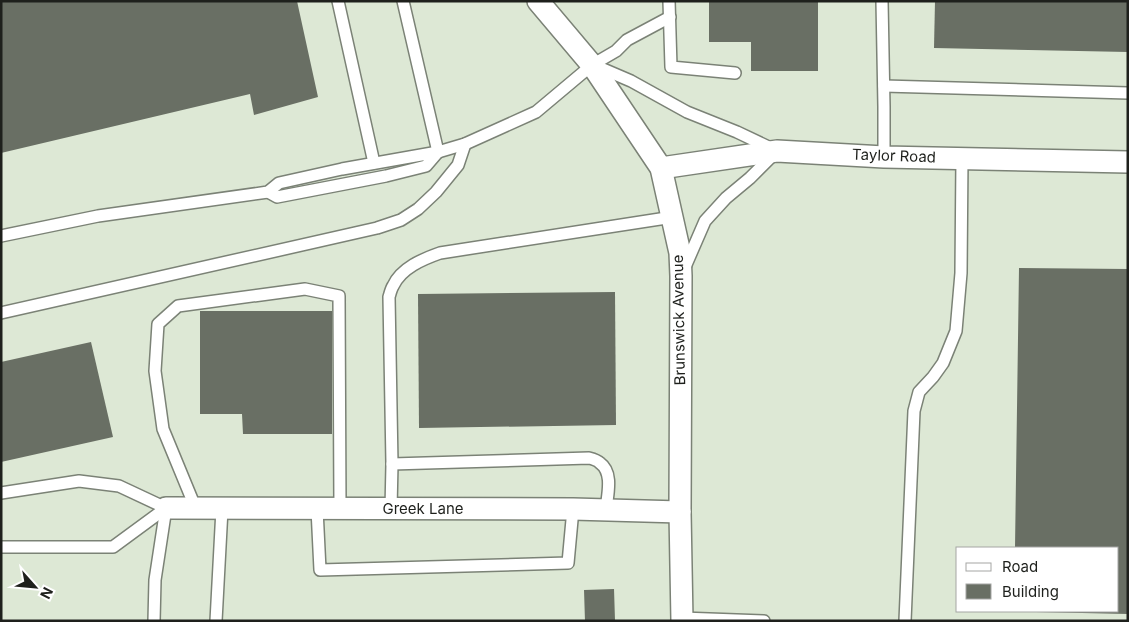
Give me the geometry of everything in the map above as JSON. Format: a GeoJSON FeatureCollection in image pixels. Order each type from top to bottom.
{"type":"FeatureCollection","features":[{"type":"Feature","properties":{"kind":"street","name":"Brunswick Avenue"},"geometry":{"type":"LineString","coordinates":[[538,1],[592,65],[661,168],[673,217],[680,253],[681,276],[680,512],[682,620]]}},
{"type":"Feature","properties":{"kind":"street","name":"Taylor Road"},"geometry":{"type":"LineString","coordinates":[[661,168],[777,151],[884,157],[1128,162]]}},
{"type":"Feature","properties":{"kind":"street","name":"Greek Lane"},"geometry":{"type":"LineString","coordinates":[[166,508],[573,509],[680,512]]}},
{"type":"Feature","properties":{"kind":"lane"},"geometry":{"type":"LineString","coordinates":[[338,1],[374,163]]}},
{"type":"Feature","properties":{"kind":"lane"},"geometry":{"type":"LineString","coordinates":[[403,1],[438,152]]}},
{"type":"Feature","properties":{"kind":"lane"},"geometry":{"type":"LineString","coordinates":[[669,1],[671,66],[735,73]]}},
{"type":"Feature","properties":{"kind":"lane"},"geometry":{"type":"LineString","coordinates":[[882,1],[884,157]]}},
{"type":"Feature","properties":{"kind":"lane"},"geometry":{"type":"LineString","coordinates":[[1,236],[98,216],[268,192],[279,183],[342,168],[438,152],[465,144],[536,112],[592,65],[616,51],[627,40],[670,17]]}},
{"type":"Feature","properties":{"kind":"lane"},"geometry":{"type":"LineString","coordinates":[[592,65],[631,81],[687,112],[737,132],[777,151],[750,178],[726,198],[705,221],[681,276]]}},
{"type":"Feature","properties":{"kind":"lane"},"geometry":{"type":"LineString","coordinates":[[884,86],[1128,93]]}},
{"type":"Feature","properties":{"kind":"lane"},"geometry":{"type":"LineString","coordinates":[[1,313],[377,228],[400,220],[418,209],[436,192],[458,165],[465,144]]}},
{"type":"Feature","properties":{"kind":"lane"},"geometry":{"type":"LineString","coordinates":[[268,192],[277,197],[386,176],[426,166],[438,152]]}},
{"type":"Feature","properties":{"kind":"lane"},"geometry":{"type":"LineString","coordinates":[[905,621],[914,411],[919,392],[943,363],[956,331],[961,273],[962,158]]}},
{"type":"Feature","properties":{"kind":"lane"},"geometry":{"type":"LineString","coordinates":[[391,509],[389,297],[393,285],[399,277],[408,268],[440,253],[673,217]]}},
{"type":"Feature","properties":{"kind":"lane"},"geometry":{"type":"LineString","coordinates":[[196,509],[163,430],[155,371],[158,324],[178,306],[305,289],[339,296],[340,509]]}},
{"type":"Feature","properties":{"kind":"lane"},"geometry":{"type":"LineString","coordinates":[[392,464],[589,458],[599,461],[607,473],[606,510]]}},
{"type":"Feature","properties":{"kind":"lane"},"geometry":{"type":"LineString","coordinates":[[1,493],[79,481],[119,486],[166,508]]}},
{"type":"Feature","properties":{"kind":"lane"},"geometry":{"type":"LineString","coordinates":[[1,547],[113,547],[166,508]]}},
{"type":"Feature","properties":{"kind":"lane"},"geometry":{"type":"LineString","coordinates":[[154,621],[156,580],[166,508]]}},
{"type":"Feature","properties":{"kind":"lane"},"geometry":{"type":"LineString","coordinates":[[216,621],[222,509]]}},
{"type":"Feature","properties":{"kind":"lane"},"geometry":{"type":"LineString","coordinates":[[317,509],[320,570],[568,563],[573,509]]}},
{"type":"Feature","properties":{"kind":"lane"},"geometry":{"type":"LineString","coordinates":[[682,620],[764,621]]}},
{"type":"Feature","properties":{"kind":"shaded area"},"geometry":{"type":"Polygon","coordinates":[[[1,1],[1128,1],[1128,621],[1,621],[1,1]]]}},
{"type":"Feature","properties":{"kind":"building"},"geometry":{"type":"Polygon","coordinates":[[[1,1],[297,1],[318,97],[254,115],[250,94],[1,153],[1,1]]]}},
{"type":"Feature","properties":{"kind":"building"},"geometry":{"type":"Polygon","coordinates":[[[709,1],[818,1],[818,71],[751,71],[751,42],[709,42],[709,1]]]}},
{"type":"Feature","properties":{"kind":"building"},"geometry":{"type":"Polygon","coordinates":[[[935,1],[1128,1],[1128,52],[934,48],[935,1]]]}},
{"type":"Feature","properties":{"kind":"building"},"geometry":{"type":"Polygon","coordinates":[[[1019,268],[1128,269],[1128,614],[1036,612],[1119,612],[1119,547],[1015,547],[1019,268]]]}},
{"type":"Feature","properties":{"kind":"building"},"geometry":{"type":"Polygon","coordinates":[[[615,292],[616,425],[419,428],[418,294],[615,292]]]}},
{"type":"Feature","properties":{"kind":"building"},"geometry":{"type":"Polygon","coordinates":[[[200,311],[332,311],[332,434],[243,434],[242,414],[200,414],[200,311]]]}},
{"type":"Feature","properties":{"kind":"building"},"geometry":{"type":"Polygon","coordinates":[[[91,342],[113,437],[1,462],[1,362],[91,342]]]}},
{"type":"Feature","properties":{"kind":"building"},"geometry":{"type":"Polygon","coordinates":[[[614,589],[615,621],[585,621],[584,590],[614,589]]]}}]}
